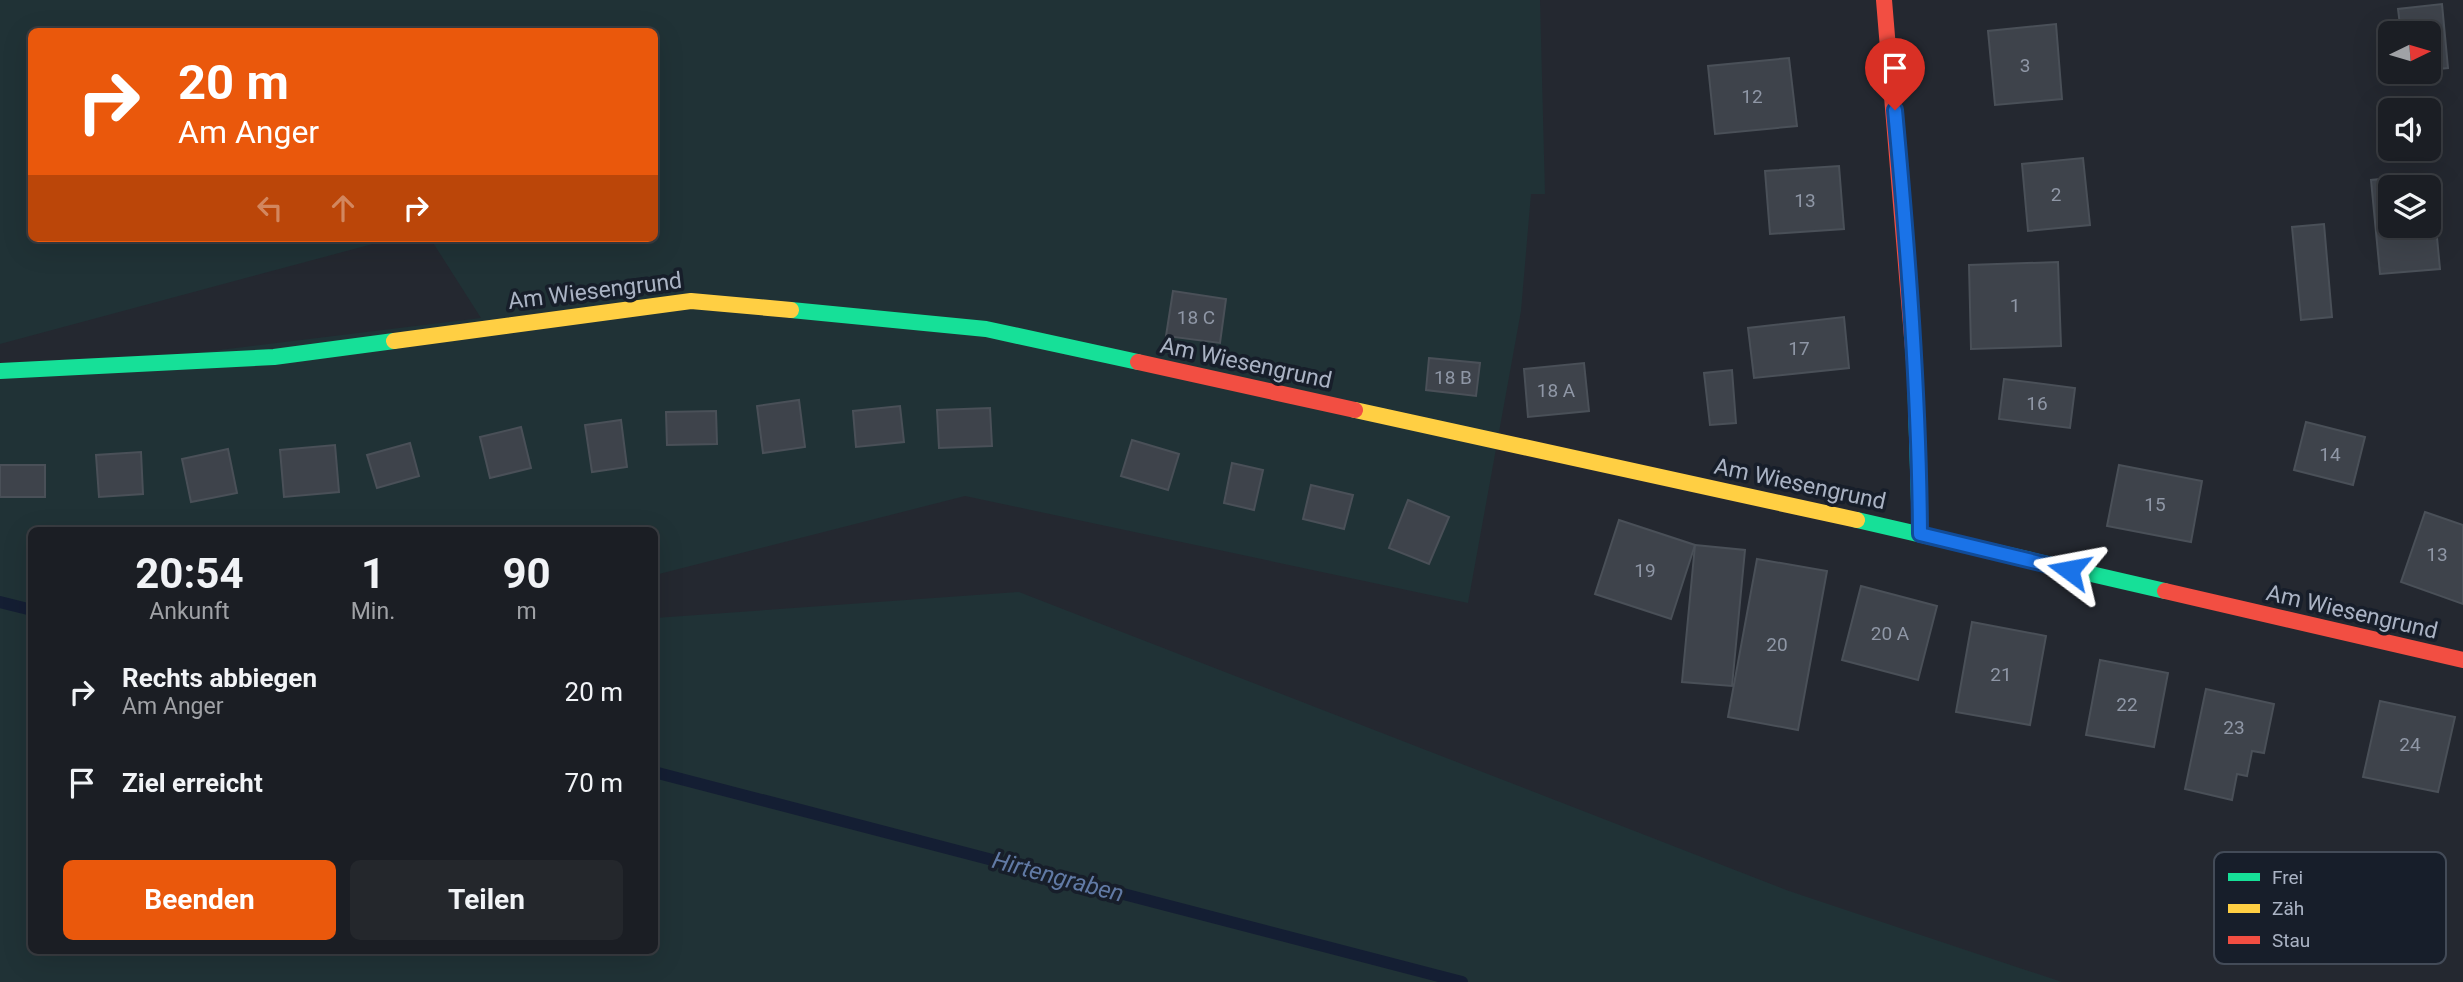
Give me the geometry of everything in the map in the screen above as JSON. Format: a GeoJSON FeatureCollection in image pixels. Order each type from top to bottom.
{"type":"FeatureCollection","features":[{"type":"Feature","properties":{"kind":"street"},"geometry":{"type":"LineString","coordinates":[[1884,0],[1908,247],[1919,426],[1920,534]]}},
{"type":"Feature","properties":{"kind":"street","name":"Am Wiesengrund"},"geometry":{"type":"LineString","coordinates":[[0,371],[274,357],[691,301],[986,329],[1920,534],[2463,660]]}},
{"type":"Feature","properties":{"kind":"shaded area"},"geometry":{"type":"Polygon","coordinates":[[[0,0],[1540,0],[1545,194],[1531,194],[1521,311],[1468,603],[965,496],[658,574],[658,527],[28,527],[28,954],[658,954],[658,618],[1019,592],[1789,891],[2062,982],[0,982],[0,377],[481,318],[433,242],[658,242],[658,28],[28,28],[28,242],[380,242],[0,344],[0,0]]]}},
{"type":"Feature","properties":{"kind":"building"},"geometry":{"type":"Polygon","coordinates":[[[2442,4],[2448,68],[2441,69],[2441,21],[2400,21],[2398,9],[2442,4]]]}},
{"type":"Feature","properties":{"kind":"building"},"geometry":{"type":"Polygon","coordinates":[[[2056,24],[2062,99],[1995,105],[1988,31],[2056,24]]]}},
{"type":"Feature","properties":{"kind":"building"},"geometry":{"type":"Polygon","coordinates":[[[1789,58],[1797,126],[1715,134],[1708,66],[1789,58]]]}},
{"type":"Feature","properties":{"kind":"building"},"geometry":{"type":"Polygon","coordinates":[[[2083,158],[2090,225],[2028,231],[2022,164],[2083,158]]]}},
{"type":"Feature","properties":{"kind":"building"},"geometry":{"type":"Polygon","coordinates":[[[1839,166],[1844,229],[1770,234],[1765,171],[1839,166]]]}},
{"type":"Feature","properties":{"kind":"building"},"geometry":{"type":"Polygon","coordinates":[[[2378,179],[2378,238],[2437,238],[2440,269],[2380,274],[2371,180],[2378,179]]]}},
{"type":"Feature","properties":{"kind":"building"},"geometry":{"type":"Polygon","coordinates":[[[2324,224],[2332,317],[2301,320],[2292,227],[2324,224]]]}},
{"type":"Feature","properties":{"kind":"building"},"geometry":{"type":"Polygon","coordinates":[[[2058,262],[2061,346],[1971,349],[1969,265],[2058,262]]]}},
{"type":"Feature","properties":{"kind":"building"},"geometry":{"type":"Polygon","coordinates":[[[1173,291],[1226,299],[1220,343],[1166,336],[1173,291]]]}},
{"type":"Feature","properties":{"kind":"building"},"geometry":{"type":"Polygon","coordinates":[[[1844,317],[1849,368],[1754,378],[1748,328],[1844,317]]]}},
{"type":"Feature","properties":{"kind":"building"},"geometry":{"type":"Polygon","coordinates":[[[1429,358],[1480,363],[1476,396],[1426,390],[1429,358]]]}},
{"type":"Feature","properties":{"kind":"building"},"geometry":{"type":"Polygon","coordinates":[[[1584,363],[1589,411],[1528,417],[1524,369],[1584,363]]]}},
{"type":"Feature","properties":{"kind":"building"},"geometry":{"type":"Polygon","coordinates":[[[1732,370],[1736,423],[1710,425],[1704,373],[1732,370]]]}},
{"type":"Feature","properties":{"kind":"building"},"geometry":{"type":"Polygon","coordinates":[[[2004,379],[2075,388],[2070,428],[1999,419],[2004,379]]]}},
{"type":"Feature","properties":{"kind":"building"},"geometry":{"type":"Polygon","coordinates":[[[799,400],[805,447],[763,453],[757,406],[799,400]]]}},
{"type":"Feature","properties":{"kind":"building"},"geometry":{"type":"Polygon","coordinates":[[[900,406],[904,442],[856,447],[853,411],[900,406]]]}},
{"type":"Feature","properties":{"kind":"building"},"geometry":{"type":"Polygon","coordinates":[[[990,408],[992,446],[939,448],[937,410],[990,408]]]}},
{"type":"Feature","properties":{"kind":"building"},"geometry":{"type":"Polygon","coordinates":[[[716,411],[717,444],[667,445],[666,412],[716,411]]]}},
{"type":"Feature","properties":{"kind":"building"},"geometry":{"type":"Polygon","coordinates":[[[621,420],[627,467],[592,472],[585,425],[621,420]]]}},
{"type":"Feature","properties":{"kind":"building"},"geometry":{"type":"Polygon","coordinates":[[[2306,422],[2365,437],[2353,485],[2294,470],[2306,422]]]}},
{"type":"Feature","properties":{"kind":"building"},"geometry":{"type":"Polygon","coordinates":[[[521,427],[531,468],[490,478],[480,437],[521,427]]]}},
{"type":"Feature","properties":{"kind":"building"},"geometry":{"type":"Polygon","coordinates":[[[1132,440],[1179,454],[1168,490],[1121,476],[1132,440]]]}},
{"type":"Feature","properties":{"kind":"building"},"geometry":{"type":"Polygon","coordinates":[[[410,443],[419,476],[377,488],[367,455],[410,443]]]}},
{"type":"Feature","properties":{"kind":"building"},"geometry":{"type":"Polygon","coordinates":[[[335,445],[339,492],[284,497],[280,450],[335,445]]]}},
{"type":"Feature","properties":{"kind":"building"},"geometry":{"type":"Polygon","coordinates":[[[228,449],[237,493],[191,502],[182,459],[228,449]]]}},
{"type":"Feature","properties":{"kind":"building"},"geometry":{"type":"Polygon","coordinates":[[[141,452],[143,494],[99,497],[96,455],[141,452]]]}},
{"type":"Feature","properties":{"kind":"building"},"geometry":{"type":"Polygon","coordinates":[[[1232,463],[1263,470],[1254,510],[1224,503],[1232,463]]]}},
{"type":"Feature","properties":{"kind":"building"},"geometry":{"type":"Polygon","coordinates":[[[0,465],[45,465],[45,497],[0,497],[0,465]]]}},
{"type":"Feature","properties":{"kind":"building"},"geometry":{"type":"Polygon","coordinates":[[[2119,465],[2202,481],[2191,542],[2107,526],[2119,465]]]}},
{"type":"Feature","properties":{"kind":"building"},"geometry":{"type":"Polygon","coordinates":[[[1311,485],[1353,495],[1344,529],[1303,519],[1311,485]]]}},
{"type":"Feature","properties":{"kind":"building"},"geometry":{"type":"Polygon","coordinates":[[[1408,500],[1449,517],[1429,564],[1389,548],[1408,500]]]}},
{"type":"Feature","properties":{"kind":"building"},"geometry":{"type":"Polygon","coordinates":[[[2425,512],[2463,525],[2463,604],[2401,582],[2425,512]]]}},
{"type":"Feature","properties":{"kind":"building"},"geometry":{"type":"Polygon","coordinates":[[[1619,520],[1695,545],[1671,619],[1595,594],[1619,520]]]}},
{"type":"Feature","properties":{"kind":"building"},"geometry":{"type":"Polygon","coordinates":[[[1695,545],[1745,550],[1732,686],[1682,682],[1695,545]]]}},
{"type":"Feature","properties":{"kind":"building"},"geometry":{"type":"Polygon","coordinates":[[[1757,559],[1827,571],[1798,730],[1728,717],[1757,559]]]}},
{"type":"Feature","properties":{"kind":"building"},"geometry":{"type":"Polygon","coordinates":[[[1861,586],[1937,606],[1918,680],[1842,660],[1861,586]]]}},
{"type":"Feature","properties":{"kind":"building"},"geometry":{"type":"Polygon","coordinates":[[[1972,622],[2046,636],[2030,725],[1956,712],[1972,622]]]}},
{"type":"Feature","properties":{"kind":"building"},"geometry":{"type":"Polygon","coordinates":[[[2100,660],[2168,673],[2154,747],[2086,735],[2100,660]]]}},
{"type":"Feature","properties":{"kind":"building"},"geometry":{"type":"Polygon","coordinates":[[[2206,689],[2274,704],[2264,753],[2252,751],[2247,776],[2237,774],[2232,800],[2185,789],[2206,689]]]}},
{"type":"Feature","properties":{"kind":"building"},"geometry":{"type":"Polygon","coordinates":[[[2380,701],[2455,717],[2438,792],[2363,777],[2380,701]]]}},
{"type":"Feature","properties":{"kind":"waterway","name":"Hirtengraben"},"geometry":{"type":"LineString","coordinates":[[0,602],[28,609]]}},
{"type":"Feature","properties":{"kind":"waterway","name":"Hirtengraben"},"geometry":{"type":"LineString","coordinates":[[658,773],[1462,982]]}},
{"type":"Feature","properties":{"kind":"traffic: fast"},"geometry":{"type":"LineString","coordinates":[[791,310],[986,329],[1138,362]]}},
{"type":"Feature","properties":{"kind":"traffic: fast"},"geometry":{"type":"LineString","coordinates":[[0,371],[274,357],[394,341]]}},
{"type":"Feature","properties":{"kind":"traffic: fast"},"geometry":{"type":"LineString","coordinates":[[1915,373],[1920,534]]}},
{"type":"Feature","properties":{"kind":"traffic: fast"},"geometry":{"type":"LineString","coordinates":[[1857,520],[2165,591]]}},
{"type":"Feature","properties":{"kind":"traffic: slow"},"geometry":{"type":"LineString","coordinates":[[394,341],[691,301],[791,310]]}},
{"type":"Feature","properties":{"kind":"traffic: slow"},"geometry":{"type":"LineString","coordinates":[[1355,410],[1857,520]]}},
{"type":"Feature","properties":{"kind":"traffic: jam"},"geometry":{"type":"LineString","coordinates":[[1884,0],[1915,373]]}},
{"type":"Feature","properties":{"kind":"traffic: jam"},"geometry":{"type":"LineString","coordinates":[[1138,362],[1355,410]]}},
{"type":"Feature","properties":{"kind":"traffic: jam"},"geometry":{"type":"LineString","coordinates":[[2165,591],[2463,660]]}},
{"type":"Feature","properties":{"kind":"route"},"geometry":{"type":"LineString","coordinates":[[1895,110],[1908,247],[1919,426],[1920,534],[2069,570]]}}]}
